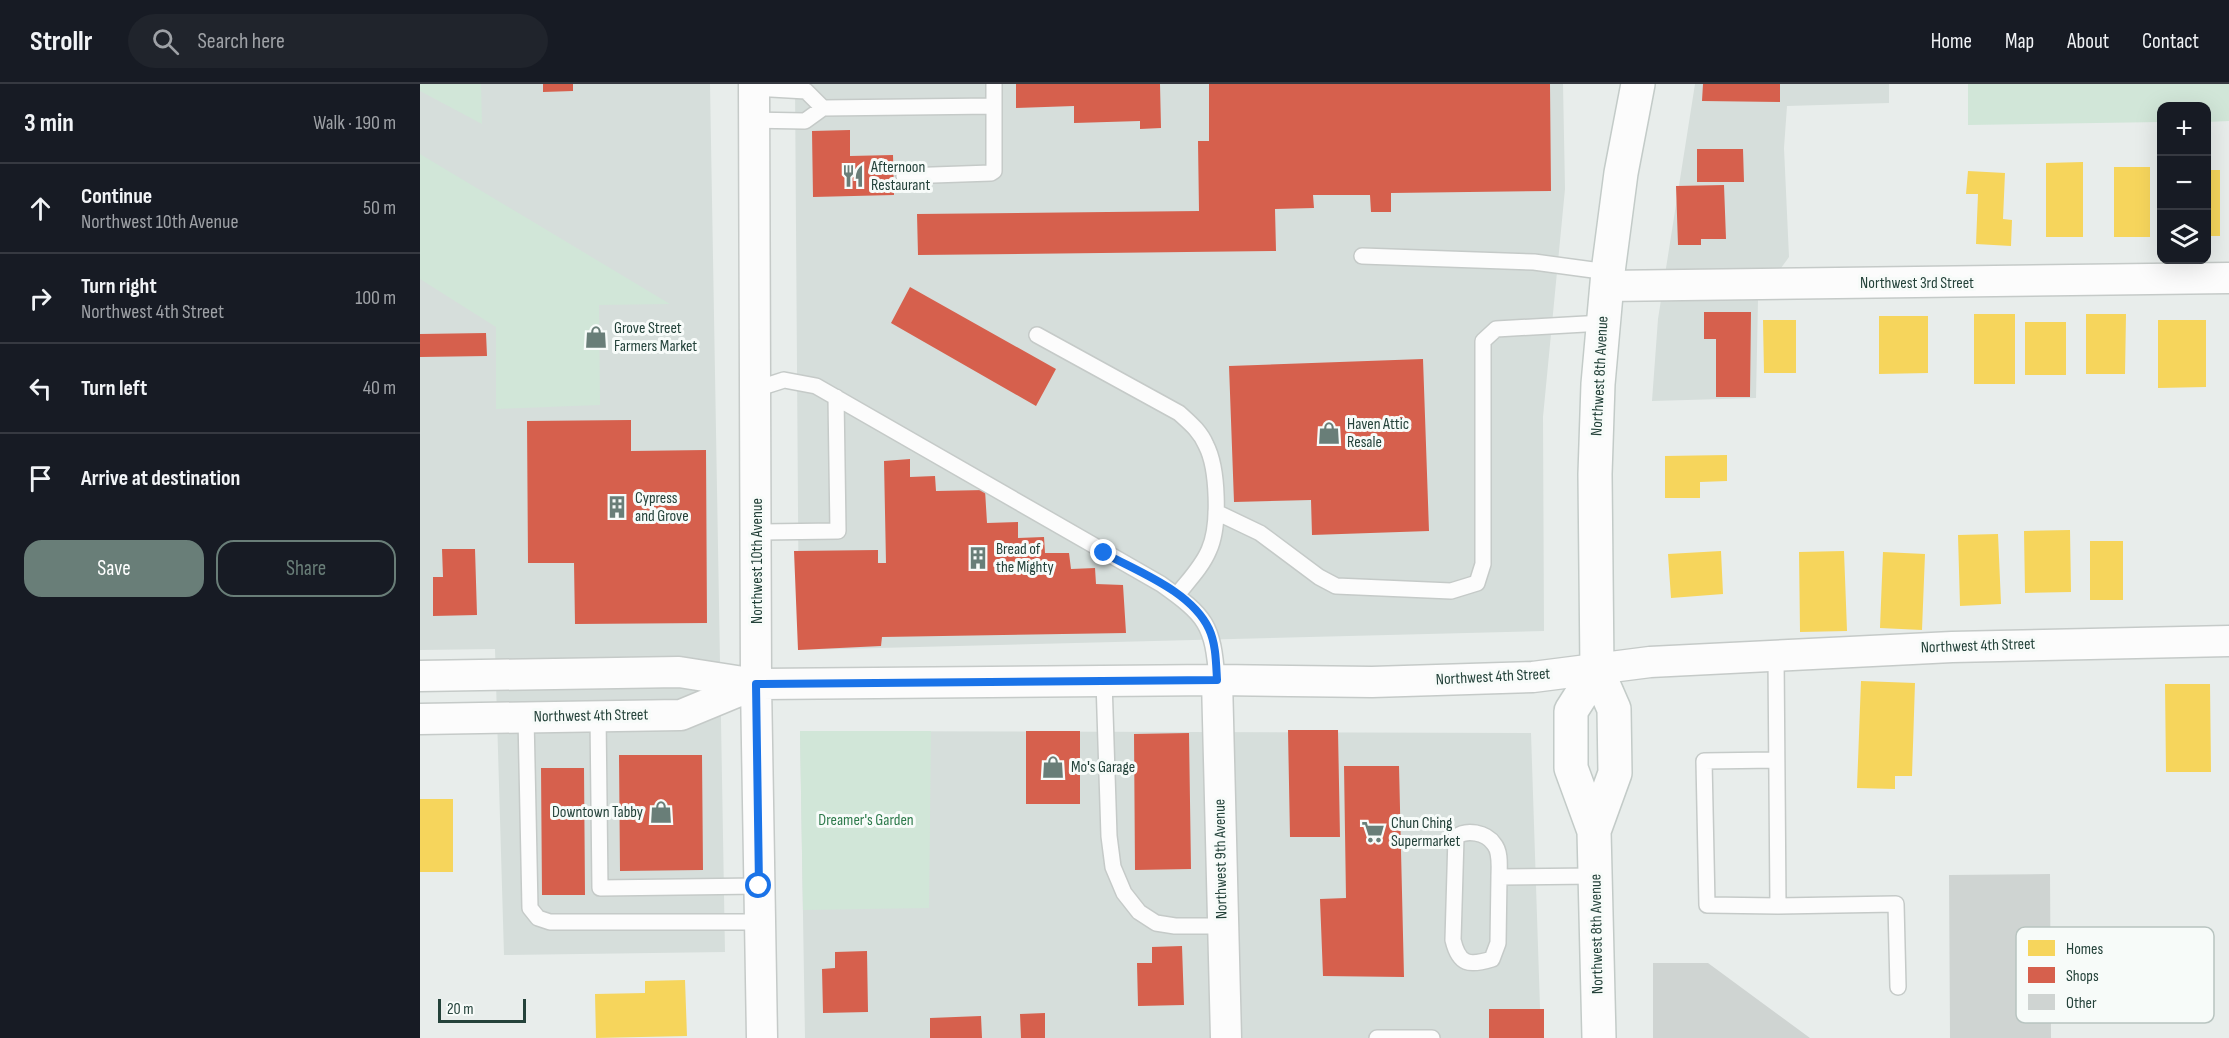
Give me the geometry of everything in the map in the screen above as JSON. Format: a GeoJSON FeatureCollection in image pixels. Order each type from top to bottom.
{"type":"FeatureCollection","features":[{"type":"Feature","properties":{"kind":"main road","name":"Northwest 8th Avenue"},"geometry":{"type":"LineString","coordinates":[[1594,831],[1616,773],[1614,709],[1598,670],[1595,474],[1603,323],[1621,173],[1638,84]]}},
{"type":"Feature","properties":{"kind":"main road","name":"Northwest 8th Avenue"},"geometry":{"type":"LineString","coordinates":[[1598,670],[1571,711],[1571,768],[1594,831],[1599,1038]]}},
{"type":"Feature","properties":{"kind":"street","name":"Northwest 10th Avenue"},"geometry":{"type":"LineString","coordinates":[[754,86],[756,684],[762,1038]]}},
{"type":"Feature","properties":{"kind":"street","name":"Northwest 3rd Street"},"geometry":{"type":"LineString","coordinates":[[1607,279],[2229,278]]}},
{"type":"Feature","properties":{"kind":"street","name":"Northwest 4th Street"},"geometry":{"type":"LineString","coordinates":[[420,676],[679,672],[756,684],[1217,680],[1372,682],[1533,677],[1650,662],[2089,642],[2229,641]]}},
{"type":"Feature","properties":{"kind":"street"},"geometry":{"type":"LineString","coordinates":[[517,675],[526,717]]}},
{"type":"Feature","properties":{"kind":"street","name":"Northwest 9th Avenue"},"geometry":{"type":"LineString","coordinates":[[1217,680],[1226,1038]]}},
{"type":"Feature","properties":{"kind":"street","name":"Northwest 4th Street"},"geometry":{"type":"LineString","coordinates":[[420,719],[681,715],[756,684]]}},
{"type":"Feature","properties":{"kind":"lane"},"geometry":{"type":"LineString","coordinates":[[904,176],[991,173],[994,171],[994,84]]}},
{"type":"Feature","properties":{"kind":"lane"},"geometry":{"type":"LineString","coordinates":[[754,86],[806,91],[823,108]]}},
{"type":"Feature","properties":{"kind":"lane"},"geometry":{"type":"LineString","coordinates":[[754,120],[804,121],[823,108],[994,106]]}},
{"type":"Feature","properties":{"kind":"lane"},"geometry":{"type":"LineString","coordinates":[[1362,256],[1534,262],[1607,279]]}},
{"type":"Feature","properties":{"kind":"lane"},"geometry":{"type":"LineString","coordinates":[[1216,512],[1260,533],[1319,578],[1336,586],[1451,591],[1477,583],[1483,564],[1483,341],[1496,329],[1603,323]]}},
{"type":"Feature","properties":{"kind":"lane"},"geometry":{"type":"LineString","coordinates":[[1037,335],[1179,413],[1196,428],[1207,446],[1213,474],[1216,530],[1210,550],[1177,595]]}},
{"type":"Feature","properties":{"kind":"lane"},"geometry":{"type":"LineString","coordinates":[[756,389],[783,380],[816,387],[1177,595],[1201,616],[1210,631],[1217,680]]}},
{"type":"Feature","properties":{"kind":"lane"},"geometry":{"type":"LineString","coordinates":[[757,532],[838,531],[836,397]]}},
{"type":"Feature","properties":{"kind":"lane"},"geometry":{"type":"LineString","coordinates":[[1776,656],[1778,906]]}},
{"type":"Feature","properties":{"kind":"lane"},"geometry":{"type":"LineString","coordinates":[[1104,681],[1108,836],[1113,867],[1124,893],[1139,912],[1156,923],[1175,926],[1223,926]]}},
{"type":"Feature","properties":{"kind":"lane"},"geometry":{"type":"LineString","coordinates":[[598,716],[600,888],[759,886]]}},
{"type":"Feature","properties":{"kind":"lane"},"geometry":{"type":"LineString","coordinates":[[526,717],[530,908],[538,918],[550,922],[760,922]]}},
{"type":"Feature","properties":{"kind":"lane"},"geometry":{"type":"LineString","coordinates":[[1776,760],[1704,761],[1707,906],[1896,904],[1898,987]]}},
{"type":"Feature","properties":{"kind":"lane"},"geometry":{"type":"LineString","coordinates":[[1462,832],[1471,832],[1485,837],[1494,844],[1499,855],[1499,877],[1498,943],[1492,958],[1477,963],[1466,962],[1457,954],[1453,940],[1456,837],[1462,832]]}},
{"type":"Feature","properties":{"kind":"lane"},"geometry":{"type":"LineString","coordinates":[[1499,877],[1596,876]]}},
{"type":"Feature","properties":{"kind":"lane"},"geometry":{"type":"LineString","coordinates":[[1377,1038],[1432,1038]]}},
{"type":"Feature","properties":{"kind":"shaded area"},"geometry":{"type":"Polygon","coordinates":[[[420,84],[710,84],[725,952],[504,955],[495,649],[420,650],[420,84]]]}},
{"type":"Feature","properties":{"kind":"shaded area"},"geometry":{"type":"Polygon","coordinates":[[[795,84],[1563,84],[1565,189],[1543,417],[1544,631],[799,650],[795,84]]]}},
{"type":"Feature","properties":{"kind":"shaded area"},"geometry":{"type":"Polygon","coordinates":[[[1695,84],[1889,84],[1889,103],[1787,106],[1784,148],[1789,257],[1758,300],[1756,398],[1652,401],[1658,319],[1695,84]]]}},
{"type":"Feature","properties":{"kind":"shaded area"},"geometry":{"type":"Polygon","coordinates":[[[800,731],[1531,733],[1541,1038],[805,1038],[800,731]]]}},
{"type":"Feature","properties":{"kind":"green space"},"geometry":{"type":"Polygon","coordinates":[[[420,84],[481,84],[482,124],[420,91],[420,84]]]}},
{"type":"Feature","properties":{"kind":"green space"},"geometry":{"type":"Polygon","coordinates":[[[1968,84],[2229,84],[2229,121],[2211,122],[2211,102],[2157,102],[2157,122],[1968,125],[1968,84]]]}},
{"type":"Feature","properties":{"kind":"green space"},"geometry":{"type":"Polygon","coordinates":[[[420,154],[670,304],[599,305],[600,405],[496,409],[496,327],[420,279],[420,154]]]}},
{"type":"Feature","properties":{"kind":"green space","name":"Dreamer's Garden"},"geometry":{"type":"Polygon","coordinates":[[[800,731],[931,731],[929,908],[803,910],[800,731]]]}},
{"type":"Feature","properties":{"kind":"building: Homes"},"geometry":{"type":"Polygon","coordinates":[[[2083,162],[2083,237],[2046,237],[2046,163],[2083,162]]]}},
{"type":"Feature","properties":{"kind":"building: Homes"},"geometry":{"type":"Polygon","coordinates":[[[2114,167],[2150,167],[2150,237],[2114,237],[2114,167]]]}},
{"type":"Feature","properties":{"kind":"building: Homes"},"geometry":{"type":"Polygon","coordinates":[[[2211,170],[2220,170],[2220,236],[2211,236],[2211,170]]]}},
{"type":"Feature","properties":{"kind":"building: Homes"},"geometry":{"type":"Polygon","coordinates":[[[1968,171],[2005,173],[2003,219],[2012,220],[2011,246],[1976,244],[1978,194],[1966,194],[1968,171]]]}},
{"type":"Feature","properties":{"kind":"building: Homes"},"geometry":{"type":"Polygon","coordinates":[[[1974,314],[2015,314],[2015,384],[1974,384],[1974,314]]]}},
{"type":"Feature","properties":{"kind":"building: Homes"},"geometry":{"type":"Polygon","coordinates":[[[2086,314],[2126,314],[2125,374],[2086,374],[2086,314]]]}},
{"type":"Feature","properties":{"kind":"building: Homes"},"geometry":{"type":"Polygon","coordinates":[[[1879,316],[1928,316],[1928,373],[1879,374],[1879,316]]]}},
{"type":"Feature","properties":{"kind":"building: Homes"},"geometry":{"type":"Polygon","coordinates":[[[1763,320],[1796,320],[1796,373],[1764,373],[1763,320]]]}},
{"type":"Feature","properties":{"kind":"building: Homes"},"geometry":{"type":"Polygon","coordinates":[[[2158,320],[2206,320],[2206,387],[2158,388],[2158,320]]]}},
{"type":"Feature","properties":{"kind":"building: Homes"},"geometry":{"type":"Polygon","coordinates":[[[2025,322],[2066,322],[2066,375],[2025,375],[2025,322]]]}},
{"type":"Feature","properties":{"kind":"building: Homes"},"geometry":{"type":"Polygon","coordinates":[[[1727,455],[1727,481],[1700,482],[1700,498],[1665,498],[1665,456],[1727,455]]]}},
{"type":"Feature","properties":{"kind":"building: Homes"},"geometry":{"type":"Polygon","coordinates":[[[2070,530],[2071,592],[2025,593],[2024,531],[2070,530]]]}},
{"type":"Feature","properties":{"kind":"building: Homes"},"geometry":{"type":"Polygon","coordinates":[[[1998,534],[2001,604],[1960,606],[1958,535],[1998,534]]]}},
{"type":"Feature","properties":{"kind":"building: Homes"},"geometry":{"type":"Polygon","coordinates":[[[2090,541],[2123,541],[2123,600],[2090,600],[2090,541]]]}},
{"type":"Feature","properties":{"kind":"building: Homes"},"geometry":{"type":"Polygon","coordinates":[[[1721,551],[1723,594],[1671,598],[1668,554],[1721,551]]]}},
{"type":"Feature","properties":{"kind":"building: Homes"},"geometry":{"type":"Polygon","coordinates":[[[1844,551],[1847,631],[1800,632],[1799,552],[1844,551]]]}},
{"type":"Feature","properties":{"kind":"building: Homes"},"geometry":{"type":"Polygon","coordinates":[[[1883,552],[1925,554],[1922,630],[1880,628],[1883,552]]]}},
{"type":"Feature","properties":{"kind":"building: Homes"},"geometry":{"type":"Polygon","coordinates":[[[1861,681],[1915,683],[1912,776],[1895,776],[1895,789],[1857,788],[1861,681]]]}},
{"type":"Feature","properties":{"kind":"building: Homes"},"geometry":{"type":"Polygon","coordinates":[[[2165,684],[2210,684],[2211,772],[2166,772],[2165,684]]]}},
{"type":"Feature","properties":{"kind":"building: Homes"},"geometry":{"type":"Polygon","coordinates":[[[420,799],[453,799],[453,872],[420,872],[420,799]]]}},
{"type":"Feature","properties":{"kind":"building: Homes"},"geometry":{"type":"Polygon","coordinates":[[[685,980],[687,1036],[596,1038],[595,994],[645,993],[645,981],[685,980]]]}},
{"type":"Feature","properties":{"kind":"building: Shops"},"geometry":{"type":"Polygon","coordinates":[[[543,84],[573,84],[573,91],[543,92],[543,84]]]}},
{"type":"Feature","properties":{"kind":"building: Shops"},"geometry":{"type":"Polygon","coordinates":[[[1016,84],[1160,84],[1161,128],[1140,129],[1140,121],[1074,123],[1074,106],[1016,108],[1016,84]]]}},
{"type":"Feature","properties":{"kind":"building: Shops"},"geometry":{"type":"Polygon","coordinates":[[[1209,84],[1550,84],[1551,191],[1391,193],[1391,212],[1371,212],[1370,195],[1313,195],[1314,208],[1275,209],[1276,251],[918,255],[917,214],[1199,211],[1198,141],[1209,141],[1209,84]]]}},
{"type":"Feature","properties":{"kind":"building: Shops"},"geometry":{"type":"Polygon","coordinates":[[[1703,84],[1780,84],[1780,102],[1702,101],[1703,84]]]}},
{"type":"Feature","properties":{"kind":"building: Shops","name":"Afternoon Restaurant"},"geometry":{"type":"Polygon","coordinates":[[[850,130],[850,156],[893,155],[894,195],[813,197],[812,131],[850,130]]]}},
{"type":"Feature","properties":{"kind":"building: Shops"},"geometry":{"type":"Polygon","coordinates":[[[1697,149],[1743,149],[1744,182],[1697,182],[1697,149]]]}},
{"type":"Feature","properties":{"kind":"building: Shops"},"geometry":{"type":"Polygon","coordinates":[[[1724,185],[1726,239],[1701,239],[1701,245],[1678,245],[1676,186],[1724,185]]]}},
{"type":"Feature","properties":{"kind":"building: Shops"},"geometry":{"type":"Polygon","coordinates":[[[910,287],[1056,369],[1036,406],[891,323],[910,287]]]}},
{"type":"Feature","properties":{"kind":"building: Shops"},"geometry":{"type":"Polygon","coordinates":[[[1704,312],[1751,312],[1750,397],[1716,397],[1716,339],[1704,339],[1704,312]]]}},
{"type":"Feature","properties":{"kind":"building: Shops"},"geometry":{"type":"Polygon","coordinates":[[[486,333],[487,356],[420,357],[420,334],[486,333]]]}},
{"type":"Feature","properties":{"kind":"building: Shops","name":"Haven Attic Resale"},"geometry":{"type":"Polygon","coordinates":[[[1423,359],[1429,531],[1312,535],[1311,500],[1234,502],[1229,366],[1423,359]]]}},
{"type":"Feature","properties":{"kind":"building: Shops","name":"Cypress and Grove"},"geometry":{"type":"Polygon","coordinates":[[[631,420],[631,451],[706,450],[707,623],[575,624],[574,563],[528,563],[527,421],[631,420]]]}},
{"type":"Feature","properties":{"kind":"building: Shops","name":"Bread of the Mighty"},"geometry":{"type":"Polygon","coordinates":[[[910,459],[910,477],[935,476],[936,491],[985,490],[987,523],[1018,522],[1018,538],[1044,537],[1045,553],[1069,553],[1071,569],[1095,568],[1096,584],[1123,585],[1126,633],[882,637],[881,646],[798,650],[794,551],[878,550],[878,563],[886,563],[884,461],[910,459]]]}},
{"type":"Feature","properties":{"kind":"building: Shops"},"geometry":{"type":"Polygon","coordinates":[[[442,549],[475,549],[477,615],[433,616],[433,577],[443,577],[442,549]]]}},
{"type":"Feature","properties":{"kind":"building: Shops"},"geometry":{"type":"Polygon","coordinates":[[[1288,730],[1338,730],[1340,837],[1290,837],[1288,730]]]}},
{"type":"Feature","properties":{"kind":"building: Shops","name":"Mo's Garage"},"geometry":{"type":"Polygon","coordinates":[[[1026,731],[1080,731],[1080,804],[1026,804],[1026,731]]]}},
{"type":"Feature","properties":{"kind":"building: Shops"},"geometry":{"type":"Polygon","coordinates":[[[1189,733],[1191,869],[1135,870],[1134,734],[1189,733]]]}},
{"type":"Feature","properties":{"kind":"building: Shops","name":"Downtown Tabby"},"geometry":{"type":"Polygon","coordinates":[[[619,755],[702,755],[703,870],[620,871],[619,755]]]}},
{"type":"Feature","properties":{"kind":"building: Shops","name":"Chun Ching Supermarket"},"geometry":{"type":"Polygon","coordinates":[[[1344,766],[1399,766],[1404,977],[1323,976],[1320,899],[1346,898],[1344,766]]]}},
{"type":"Feature","properties":{"kind":"building: Shops"},"geometry":{"type":"Polygon","coordinates":[[[541,768],[584,768],[585,895],[542,895],[541,768]]]}},
{"type":"Feature","properties":{"kind":"building: Shops"},"geometry":{"type":"Polygon","coordinates":[[[1182,946],[1184,1005],[1138,1006],[1137,963],[1152,963],[1152,947],[1182,946]]]}},
{"type":"Feature","properties":{"kind":"building: Shops"},"geometry":{"type":"Polygon","coordinates":[[[867,951],[868,1012],[823,1013],[822,969],[835,968],[835,952],[867,951]]]}},
{"type":"Feature","properties":{"kind":"building: Shops"},"geometry":{"type":"Polygon","coordinates":[[[1489,1009],[1544,1009],[1544,1038],[1489,1038],[1489,1009]]]}},
{"type":"Feature","properties":{"kind":"building: Shops"},"geometry":{"type":"Polygon","coordinates":[[[1045,1013],[1045,1038],[1021,1038],[1020,1014],[1045,1013]]]}},
{"type":"Feature","properties":{"kind":"building: Shops"},"geometry":{"type":"Polygon","coordinates":[[[981,1016],[982,1038],[930,1038],[930,1018],[981,1016]]]}},
{"type":"Feature","properties":{"kind":"building: Other"},"geometry":{"type":"Polygon","coordinates":[[[2050,874],[2050,927],[2016,927],[2016,1023],[2051,1023],[2051,1038],[1950,1038],[1949,875],[2050,874]]]}},
{"type":"Feature","properties":{"kind":"building: Other"},"geometry":{"type":"Polygon","coordinates":[[[1653,963],[1708,963],[1810,1038],[1653,1038],[1653,963]]]}},
{"type":"Feature","properties":{"kind":"place","name":"Afternoon Restaurant"},"geometry":{"type":"Point","coordinates":[853,176]}},
{"type":"Feature","properties":{"kind":"place","name":"Grove Street Farmers Market"},"geometry":{"type":"Point","coordinates":[596,337]}},
{"type":"Feature","properties":{"kind":"place","name":"Haven Attic Resale"},"geometry":{"type":"Point","coordinates":[1329,433]}},
{"type":"Feature","properties":{"kind":"place","name":"Cypress and Grove"},"geometry":{"type":"Point","coordinates":[617,507]}},
{"type":"Feature","properties":{"kind":"place","name":"Bread of the Mighty"},"geometry":{"type":"Point","coordinates":[978,558]}},
{"type":"Feature","properties":{"kind":"place","name":"Mo's Garage"},"geometry":{"type":"Point","coordinates":[1053,767]}},
{"type":"Feature","properties":{"kind":"place","name":"Downtown Tabby"},"geometry":{"type":"Point","coordinates":[661,812]}},
{"type":"Feature","properties":{"kind":"place","name":"Chun Ching Supermarket"},"geometry":{"type":"Point","coordinates":[1373,832]}},
{"type":"Feature","properties":{"kind":"route"},"geometry":{"type":"LineString","coordinates":[[759,886],[756,684],[1217,680],[1215,650],[1210,631],[1201,616],[1161,584],[1104,553]]}}]}
